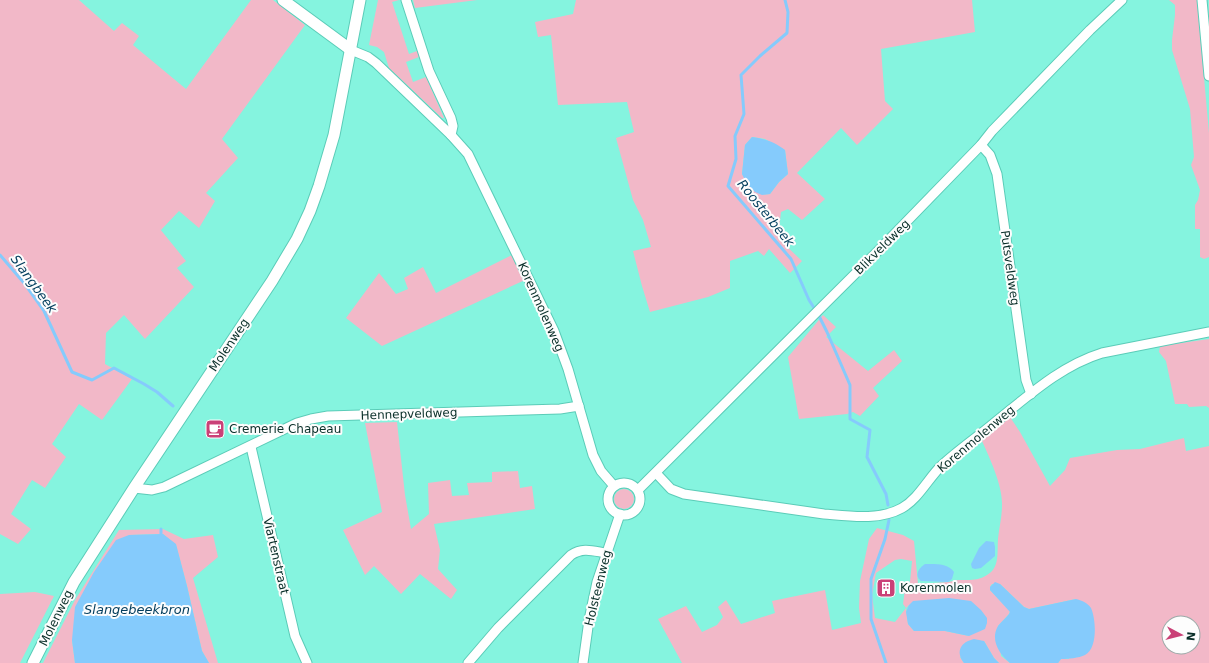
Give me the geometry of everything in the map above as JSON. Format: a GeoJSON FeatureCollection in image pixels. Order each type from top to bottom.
{"type":"FeatureCollection","features":[{"type":"Feature","properties":{"kind":"street"},"geometry":{"type":"LineString","coordinates":[[283,0],[351,50]]}},
{"type":"Feature","properties":{"kind":"street","name":"Molenweg"},"geometry":{"type":"LineString","coordinates":[[34,663],[74,582],[134,488],[272,281],[297,239],[310,211],[328,160],[360,0]]}},
{"type":"Feature","properties":{"kind":"street"},"geometry":{"type":"LineString","coordinates":[[406,0],[429,71],[452,118],[453,126],[451,135]]}},
{"type":"Feature","properties":{"kind":"street","name":"Blikveldweg"},"geometry":{"type":"LineString","coordinates":[[638,490],[879,250],[1090,30],[1122,0]]}},
{"type":"Feature","properties":{"kind":"street"},"geometry":{"type":"LineString","coordinates":[[1202,0],[1209,76]]}},
{"type":"Feature","properties":{"kind":"street","name":"Korenmolenweg"},"geometry":{"type":"LineString","coordinates":[[351,50],[368,57],[376,63],[451,135],[468,154],[554,330],[568,369],[593,454],[601,471],[614,486]]}},
{"type":"Feature","properties":{"kind":"street","name":"Putsveldweg"},"geometry":{"type":"LineString","coordinates":[[981,145],[990,156],[997,174],[1026,380],[1031,394]]}},
{"type":"Feature","properties":{"kind":"street","name":"Korenmolenweg"},"geometry":{"type":"LineString","coordinates":[[656,473],[671,489],[684,494],[824,514],[885,515],[902,508],[913,499],[941,466],[1054,376],[1086,358],[1122,348],[1209,332]]}},
{"type":"Feature","properties":{"kind":"street","name":"Hennepveldweg"},"geometry":{"type":"LineString","coordinates":[[134,488],[152,490],[164,487],[297,423],[311,419],[322,417],[560,409],[579,406]]}},
{"type":"Feature","properties":{"kind":"street","name":"Viartenstraat"},"geometry":{"type":"LineString","coordinates":[[251,446],[295,636],[307,663]]}},
{"type":"Feature","properties":{"kind":"street"},"geometry":{"type":"LineString","coordinates":[[624,482],[638,490],[640,499],[637,509],[629,514],[620,514],[614,512],[610,508],[608,504],[608,494],[614,486],[624,482]]}},
{"type":"Feature","properties":{"kind":"street","name":"Holsteenweg"},"geometry":{"type":"LineString","coordinates":[[583,663],[589,620],[597,582],[620,514]]}},
{"type":"Feature","properties":{"kind":"street"},"geometry":{"type":"LineString","coordinates":[[468,663],[498,628],[571,556],[580,550],[606,553]]}},
{"type":"Feature","properties":{"kind":"shaded area"},"geometry":{"type":"Polygon","coordinates":[[[0,0],[79,0],[114,31],[122,23],[139,36],[133,45],[186,89],[251,0],[273,0],[305,25],[222,139],[238,158],[206,193],[215,201],[199,228],[179,211],[161,230],[160,229],[186,261],[177,268],[194,287],[145,339],[124,315],[106,333],[105,364],[132,379],[102,420],[79,404],[52,444],[66,457],[45,488],[32,480],[11,514],[31,529],[18,544],[0,534],[0,0]]]}},
{"type":"Feature","properties":{"kind":"shaded area"},"geometry":{"type":"Polygon","coordinates":[[[378,0],[399,0],[392,2],[409,54],[417,51],[419,57],[406,62],[413,82],[426,77],[444,118],[442,118],[389,68],[384,52],[377,47],[369,45],[378,0]]]}},
{"type":"Feature","properties":{"kind":"shaded area"},"geometry":{"type":"Polygon","coordinates":[[[413,0],[477,0],[415,8],[413,0]]]}},
{"type":"Feature","properties":{"kind":"shaded area"},"geometry":{"type":"Polygon","coordinates":[[[576,0],[972,0],[975,32],[881,49],[885,101],[893,109],[857,145],[841,128],[797,173],[825,199],[802,220],[788,209],[781,212],[778,238],[802,261],[790,273],[769,249],[764,256],[758,251],[730,261],[730,288],[708,297],[650,312],[633,251],[651,247],[643,220],[633,200],[616,138],[634,132],[627,102],[558,105],[551,35],[538,37],[535,22],[573,14],[576,0]],[[752,137],[745,145],[742,174],[756,192],[770,194],[779,182],[788,174],[785,150],[765,139],[752,137]]]}},
{"type":"Feature","properties":{"kind":"shaded area"},"geometry":{"type":"Polygon","coordinates":[[[1169,0],[1197,0],[1209,133],[1209,257],[1204,259],[1200,257],[1200,229],[1195,229],[1195,205],[1198,200],[1200,190],[1191,165],[1194,157],[1190,109],[1172,50],[1175,5],[1169,0]]]}},
{"type":"Feature","properties":{"kind":"shaded area"},"geometry":{"type":"Polygon","coordinates":[[[512,255],[525,280],[382,346],[346,318],[379,273],[396,294],[408,289],[404,278],[423,267],[436,293],[512,255]]]}},
{"type":"Feature","properties":{"kind":"shaded area"},"geometry":{"type":"Polygon","coordinates":[[[823,315],[836,327],[826,337],[868,371],[894,350],[902,361],[873,388],[879,396],[860,416],[853,412],[847,414],[799,419],[788,357],[823,315]]]}},
{"type":"Feature","properties":{"kind":"shaded area"},"geometry":{"type":"Polygon","coordinates":[[[1209,339],[1209,408],[1206,406],[1189,407],[1187,404],[1175,404],[1166,361],[1159,352],[1160,346],[1209,339]]]}},
{"type":"Feature","properties":{"kind":"shaded area"},"geometry":{"type":"Polygon","coordinates":[[[1010,417],[1050,486],[1065,470],[1070,458],[1117,450],[1140,449],[1184,438],[1186,451],[1209,446],[1209,663],[1058,663],[1061,659],[1069,659],[1076,599],[1029,609],[1024,607],[1000,584],[992,584],[990,590],[1010,611],[998,626],[1001,656],[1010,663],[999,663],[994,658],[984,641],[960,657],[964,663],[682,663],[658,619],[686,606],[702,632],[717,625],[723,617],[718,607],[726,600],[741,624],[775,613],[772,601],[825,590],[832,630],[861,623],[859,608],[860,581],[869,539],[877,528],[903,535],[914,541],[918,584],[972,580],[982,578],[987,575],[996,564],[1002,510],[1002,498],[989,456],[982,441],[1010,417]],[[901,559],[895,560],[876,573],[872,595],[875,618],[895,622],[906,608],[903,604],[905,589],[910,582],[912,561],[901,559]],[[909,605],[906,608],[908,624],[914,631],[945,631],[969,636],[909,605]]]}},
{"type":"Feature","properties":{"kind":"shaded area"},"geometry":{"type":"Polygon","coordinates":[[[397,422],[405,495],[411,529],[429,514],[428,483],[450,480],[452,496],[469,495],[467,483],[492,482],[492,472],[518,471],[520,488],[532,486],[535,509],[434,524],[440,550],[438,569],[457,590],[451,599],[420,574],[401,594],[374,566],[365,575],[343,530],[382,512],[365,423],[397,422]]]}},
{"type":"Feature","properties":{"kind":"shaded area"},"geometry":{"type":"Polygon","coordinates":[[[624,489],[631,492],[634,499],[631,506],[624,509],[617,506],[614,499],[617,492],[624,489]]]}},
{"type":"Feature","properties":{"kind":"shaded area"},"geometry":{"type":"Polygon","coordinates":[[[163,529],[184,539],[213,535],[218,557],[193,578],[218,663],[209,663],[202,651],[176,545],[163,534],[129,535],[72,640],[75,663],[43,663],[75,600],[119,530],[163,529]]]}},
{"type":"Feature","properties":{"kind":"shaded area"},"geometry":{"type":"Polygon","coordinates":[[[35,592],[54,596],[20,663],[0,663],[0,594],[35,592]]]}},
{"type":"Feature","properties":{"kind":"water"},"geometry":{"type":"Polygon","coordinates":[[[752,137],[770,141],[785,150],[788,174],[779,182],[770,194],[762,195],[755,192],[747,184],[742,174],[745,145],[752,137]]]}},
{"type":"Feature","properties":{"kind":"water","name":"Slangebeekbron"},"geometry":{"type":"Polygon","coordinates":[[[163,534],[176,544],[202,651],[209,663],[75,663],[72,640],[75,607],[94,572],[116,540],[129,535],[163,534]]]}},
{"type":"Feature","properties":{"kind":"water"},"geometry":{"type":"Polygon","coordinates":[[[986,541],[994,542],[995,556],[981,568],[972,568],[971,564],[979,548],[986,541]]]}},
{"type":"Feature","properties":{"kind":"water"},"geometry":{"type":"Polygon","coordinates":[[[925,564],[948,567],[954,572],[952,579],[948,582],[921,581],[918,576],[918,572],[925,564]]]}},
{"type":"Feature","properties":{"kind":"water"},"geometry":{"type":"Polygon","coordinates":[[[995,582],[1000,584],[1024,607],[1029,609],[1076,599],[1086,603],[1090,606],[1093,613],[1095,626],[1094,640],[1089,651],[1080,657],[1061,659],[1058,663],[1010,663],[999,651],[995,641],[998,626],[1010,612],[990,590],[990,587],[995,582]]]}},
{"type":"Feature","properties":{"kind":"water"},"geometry":{"type":"Polygon","coordinates":[[[949,598],[971,601],[987,618],[985,629],[969,636],[945,631],[914,631],[908,624],[906,612],[909,605],[913,601],[949,598]]]}},
{"type":"Feature","properties":{"kind":"water"},"geometry":{"type":"Polygon","coordinates":[[[974,639],[984,641],[994,658],[999,663],[964,663],[960,655],[961,648],[966,642],[974,639]]]}},
{"type":"Feature","properties":{"kind":"waterway","name":"Roosterbeek"},"geometry":{"type":"LineString","coordinates":[[785,0],[788,12],[787,33],[760,56],[741,75],[744,114],[735,136],[736,159],[728,186],[791,259],[809,300],[816,311]]}},
{"type":"Feature","properties":{"kind":"waterway","name":"Slangbeek"},"geometry":{"type":"LineString","coordinates":[[0,255],[24,283],[44,311],[72,372],[92,380],[114,368],[157,392],[173,406]]}},
{"type":"Feature","properties":{"kind":"waterway","name":"Roosterbeek"},"geometry":{"type":"LineString","coordinates":[[818,314],[850,385],[850,419],[870,430],[867,457],[886,494],[888,505]]}},
{"type":"Feature","properties":{"kind":"waterway","name":"Roosterbeek"},"geometry":{"type":"LineString","coordinates":[[886,663],[871,619],[871,579],[885,539],[889,520]]}},
{"type":"Feature","properties":{"kind":"waterway"},"geometry":{"type":"LineString","coordinates":[[161,529],[161,538]]}},
{"type":"Feature","properties":{"kind":"place","name":"Cremerie Chapeau"},"geometry":{"type":"Point","coordinates":[215,429]}},
{"type":"Feature","properties":{"kind":"place","name":"Korenmolen"},"geometry":{"type":"Point","coordinates":[886,588]}}]}
